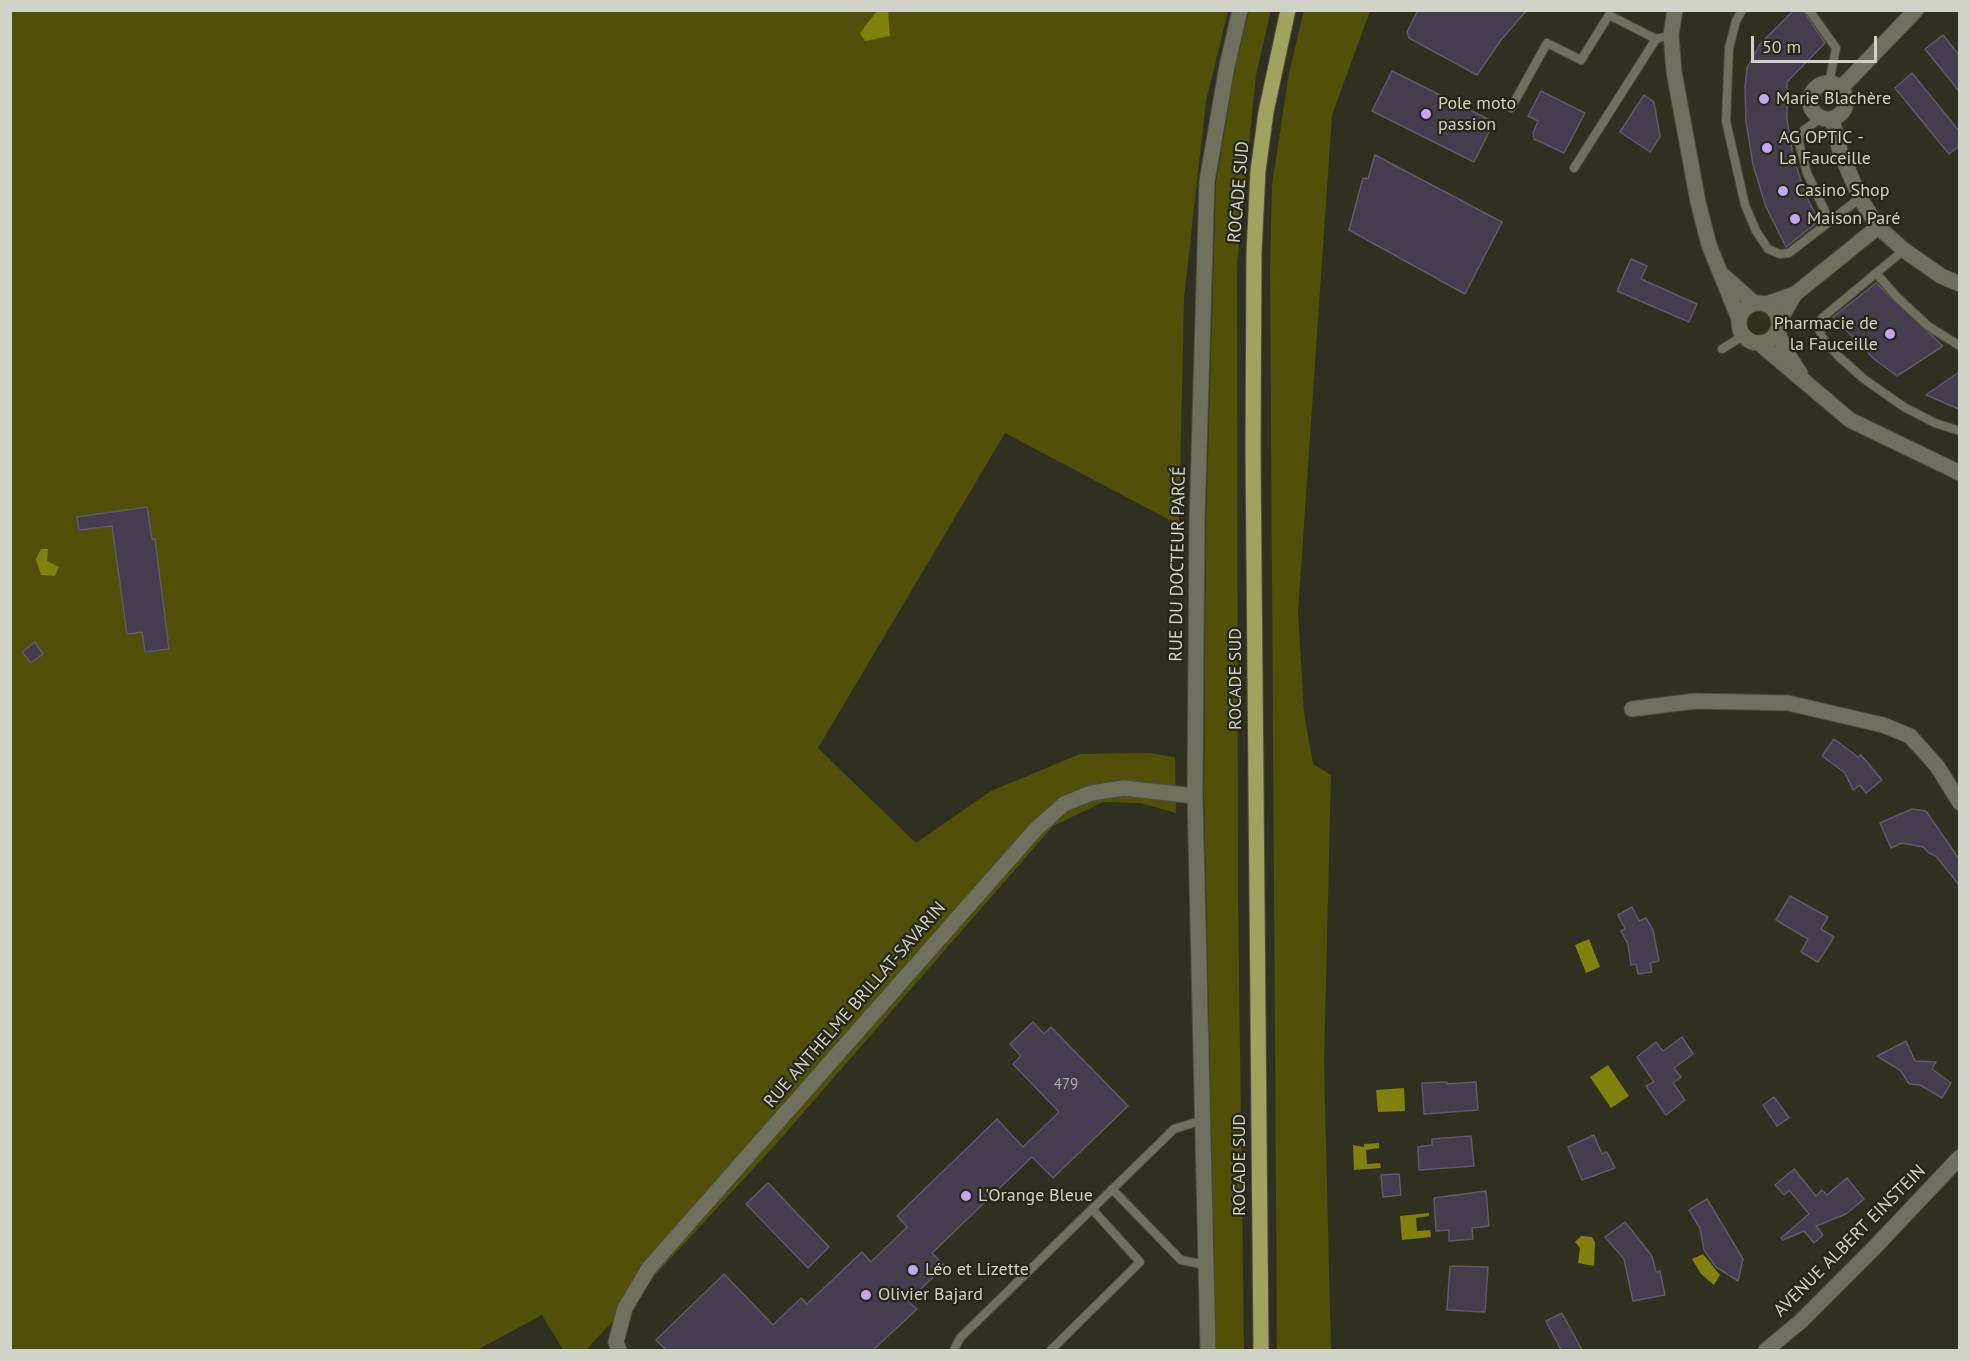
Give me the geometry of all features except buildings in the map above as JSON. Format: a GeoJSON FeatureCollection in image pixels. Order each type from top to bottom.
{"type":"FeatureCollection","features":[{"type":"Feature","properties":{"kind":"main road","name":"ROCADE SUD"},"geometry":{"type":"LineString","coordinates":[[1261,1350],[1253,449],[1254,253],[1258,171],[1266,112],[1288,10]]}},
{"type":"Feature","properties":{"kind":"street","name":"RUE DU DOCTEUR PARCÉ"},"geometry":{"type":"LineString","coordinates":[[1208,1350],[1195,796],[1197,522],[1208,181],[1227,66],[1240,10]]}},
{"type":"Feature","properties":{"kind":"street"},"geometry":{"type":"LineString","coordinates":[[1675,10],[1664,37],[1674,72],[1698,201],[1709,245],[1739,319],[1743,336],[1759,343],[1850,420],[1959,473]]}},
{"type":"Feature","properties":{"kind":"street"},"geometry":{"type":"LineString","coordinates":[[1916,10],[1835,85],[1817,87],[1810,97],[1812,110],[1827,118],[1860,198],[1878,227],[1904,250],[1941,276],[1959,284]]}},
{"type":"Feature","properties":{"kind":"street"},"geometry":{"type":"LineString","coordinates":[[1827,118],[1845,109],[1846,98],[1835,85]]}},
{"type":"Feature","properties":{"kind":"street"},"geometry":{"type":"LineString","coordinates":[[1739,319],[1744,309],[1795,294],[1878,227]]}},
{"type":"Feature","properties":{"kind":"street"},"geometry":{"type":"LineString","coordinates":[[1721,274],[1760,304],[1775,311],[1786,352],[1808,385]]}},
{"type":"Feature","properties":{"kind":"street"},"geometry":{"type":"LineString","coordinates":[[1759,343],[1770,340],[1795,294]]}},
{"type":"Feature","properties":{"kind":"street"},"geometry":{"type":"LineString","coordinates":[[1632,709],[1695,701],[1788,703],[1883,725],[1910,736],[1937,766],[1959,803]]}},
{"type":"Feature","properties":{"kind":"street","name":"RUE ANTHELME BRILLAT-SAVARIN"},"geometry":{"type":"LineString","coordinates":[[619,1350],[616,1342],[625,1308],[649,1268],[1036,829],[1064,804],[1091,793],[1124,788],[1195,796]]}},
{"type":"Feature","properties":{"kind":"street","name":"AVENUE ALBERT EINSTEIN"},"geometry":{"type":"LineString","coordinates":[[1766,1350],[1800,1322],[1876,1246],[1959,1157]]}},
{"type":"Feature","properties":{"kind":"lane"},"geometry":{"type":"LineString","coordinates":[[1742,10],[1736,21],[1730,48],[1726,121],[1745,205],[1768,249],[1780,254],[1789,253],[1860,198]]}},
{"type":"Feature","properties":{"kind":"lane"},"geometry":{"type":"LineString","coordinates":[[1809,10],[1836,48],[1835,85]]}},
{"type":"Feature","properties":{"kind":"lane"},"geometry":{"type":"LineString","coordinates":[[1511,108],[1547,43],[1581,60],[1609,15],[1664,37],[1574,168]]}},
{"type":"Feature","properties":{"kind":"lane"},"geometry":{"type":"LineString","coordinates":[[1827,118],[1804,130],[1798,139],[1807,173],[1829,220]]}},
{"type":"Feature","properties":{"kind":"lane"},"geometry":{"type":"LineString","coordinates":[[1904,250],[1822,318],[1818,326],[1822,337],[1838,356],[1864,379],[1905,407],[1935,423],[1959,431]]}},
{"type":"Feature","properties":{"kind":"lane"},"geometry":{"type":"LineString","coordinates":[[1876,273],[1898,298],[1928,326],[1959,346]]}},
{"type":"Feature","properties":{"kind":"lane"},"geometry":{"type":"LineString","coordinates":[[1722,349],[1743,336]]}},
{"type":"Feature","properties":{"kind":"lane"},"geometry":{"type":"LineString","coordinates":[[954,1350],[960,1338],[1174,1129],[1203,1120]]}},
{"type":"Feature","properties":{"kind":"lane"},"geometry":{"type":"LineString","coordinates":[[1112,1189],[1181,1260],[1206,1265]]}},
{"type":"Feature","properties":{"kind":"lane"},"geometry":{"type":"LineString","coordinates":[[1051,1350],[1140,1262],[1092,1209]]}},
{"type":"Feature","properties":{"kind":"shaded area"},"geometry":{"type":"Polygon","coordinates":[[[1271,10],[1256,75],[1237,263],[1238,900],[1244,1350],[1216,1350],[1204,796],[1206,522],[1216,182],[1235,68],[1249,11],[1271,10]]]}},
{"type":"Feature","properties":{"kind":"shaded area"},"geometry":{"type":"Polygon","coordinates":[[[1304,10],[1370,11],[1332,115],[1298,612],[1304,713],[1313,764],[1331,775],[1324,1063],[1331,1350],[1277,1350],[1270,270],[1272,185],[1289,73],[1304,10]]]}},
{"type":"Feature","properties":{"kind":"shaded area"},"geometry":{"type":"Polygon","coordinates":[[[10,11],[1228,11],[1206,101],[1184,298],[1179,525],[1005,433],[818,748],[916,843],[991,791],[1080,754],[1149,753],[1175,757],[1176,813],[1140,803],[1103,802],[1053,826],[776,1144],[586,1350],[563,1350],[542,1315],[477,1350],[11,1350],[10,11]]]}},
{"type":"Feature","properties":{"kind":"shaded area"},"geometry":{"type":"Polygon","coordinates":[[[877,11],[888,11],[890,36],[865,41],[860,33],[877,11]]]}},
{"type":"Feature","properties":{"kind":"shaded area"},"geometry":{"type":"Polygon","coordinates":[[[41,549],[48,549],[47,561],[59,567],[55,576],[41,575],[36,559],[41,549]]]}},
{"type":"Feature","properties":{"kind":"shaded area"},"geometry":{"type":"Polygon","coordinates":[[[1589,939],[1600,967],[1586,973],[1575,945],[1589,939]]]}},
{"type":"Feature","properties":{"kind":"shaded area"},"geometry":{"type":"Polygon","coordinates":[[[1608,1065],[1629,1096],[1611,1108],[1590,1077],[1608,1065]]]}},
{"type":"Feature","properties":{"kind":"shaded area"},"geometry":{"type":"Polygon","coordinates":[[[1404,1088],[1405,1111],[1378,1112],[1376,1090],[1404,1088]]]}},
{"type":"Feature","properties":{"kind":"shaded area"},"geometry":{"type":"Polygon","coordinates":[[[1379,1143],[1379,1148],[1366,1150],[1367,1164],[1380,1163],[1381,1168],[1354,1170],[1353,1145],[1364,1147],[1364,1144],[1379,1143]]]}},
{"type":"Feature","properties":{"kind":"shaded area"},"geometry":{"type":"Polygon","coordinates":[[[1429,1213],[1429,1216],[1416,1218],[1417,1231],[1430,1230],[1431,1237],[1402,1240],[1400,1216],[1429,1213]]]}},
{"type":"Feature","properties":{"kind":"shaded area"},"geometry":{"type":"Polygon","coordinates":[[[1581,1236],[1592,1237],[1595,1242],[1594,1266],[1578,1263],[1580,1248],[1575,1242],[1581,1236]]]}},
{"type":"Feature","properties":{"kind":"shaded area"},"geometry":{"type":"Polygon","coordinates":[[[1703,1254],[1720,1275],[1714,1285],[1701,1274],[1692,1259],[1703,1254]]]}},
{"type":"Feature","properties":{"kind":"place","name":"Marie Blachère"},"geometry":{"type":"Point","coordinates":[1764,99]}},
{"type":"Feature","properties":{"kind":"place","name":"Pole moto passion"},"geometry":{"type":"Point","coordinates":[1426,114]}},
{"type":"Feature","properties":{"kind":"place","name":"AG OPTIC - La Fauceille"},"geometry":{"type":"Point","coordinates":[1767,148]}},
{"type":"Feature","properties":{"kind":"place","name":"Casino Shop"},"geometry":{"type":"Point","coordinates":[1783,191]}},
{"type":"Feature","properties":{"kind":"place","name":"Maison Paré"},"geometry":{"type":"Point","coordinates":[1795,219]}},
{"type":"Feature","properties":{"kind":"place","name":"Pharmacie de la Fauceille"},"geometry":{"type":"Point","coordinates":[1890,334]}},
{"type":"Feature","properties":{"kind":"place","name":"L'Orange Bleue"},"geometry":{"type":"Point","coordinates":[966,1196]}},
{"type":"Feature","properties":{"kind":"place","name":"Léo et Lizette"},"geometry":{"type":"Point","coordinates":[913,1270]}},
{"type":"Feature","properties":{"kind":"place","name":"Olivier Bajard"},"geometry":{"type":"Point","coordinates":[866,1295]}}]}
